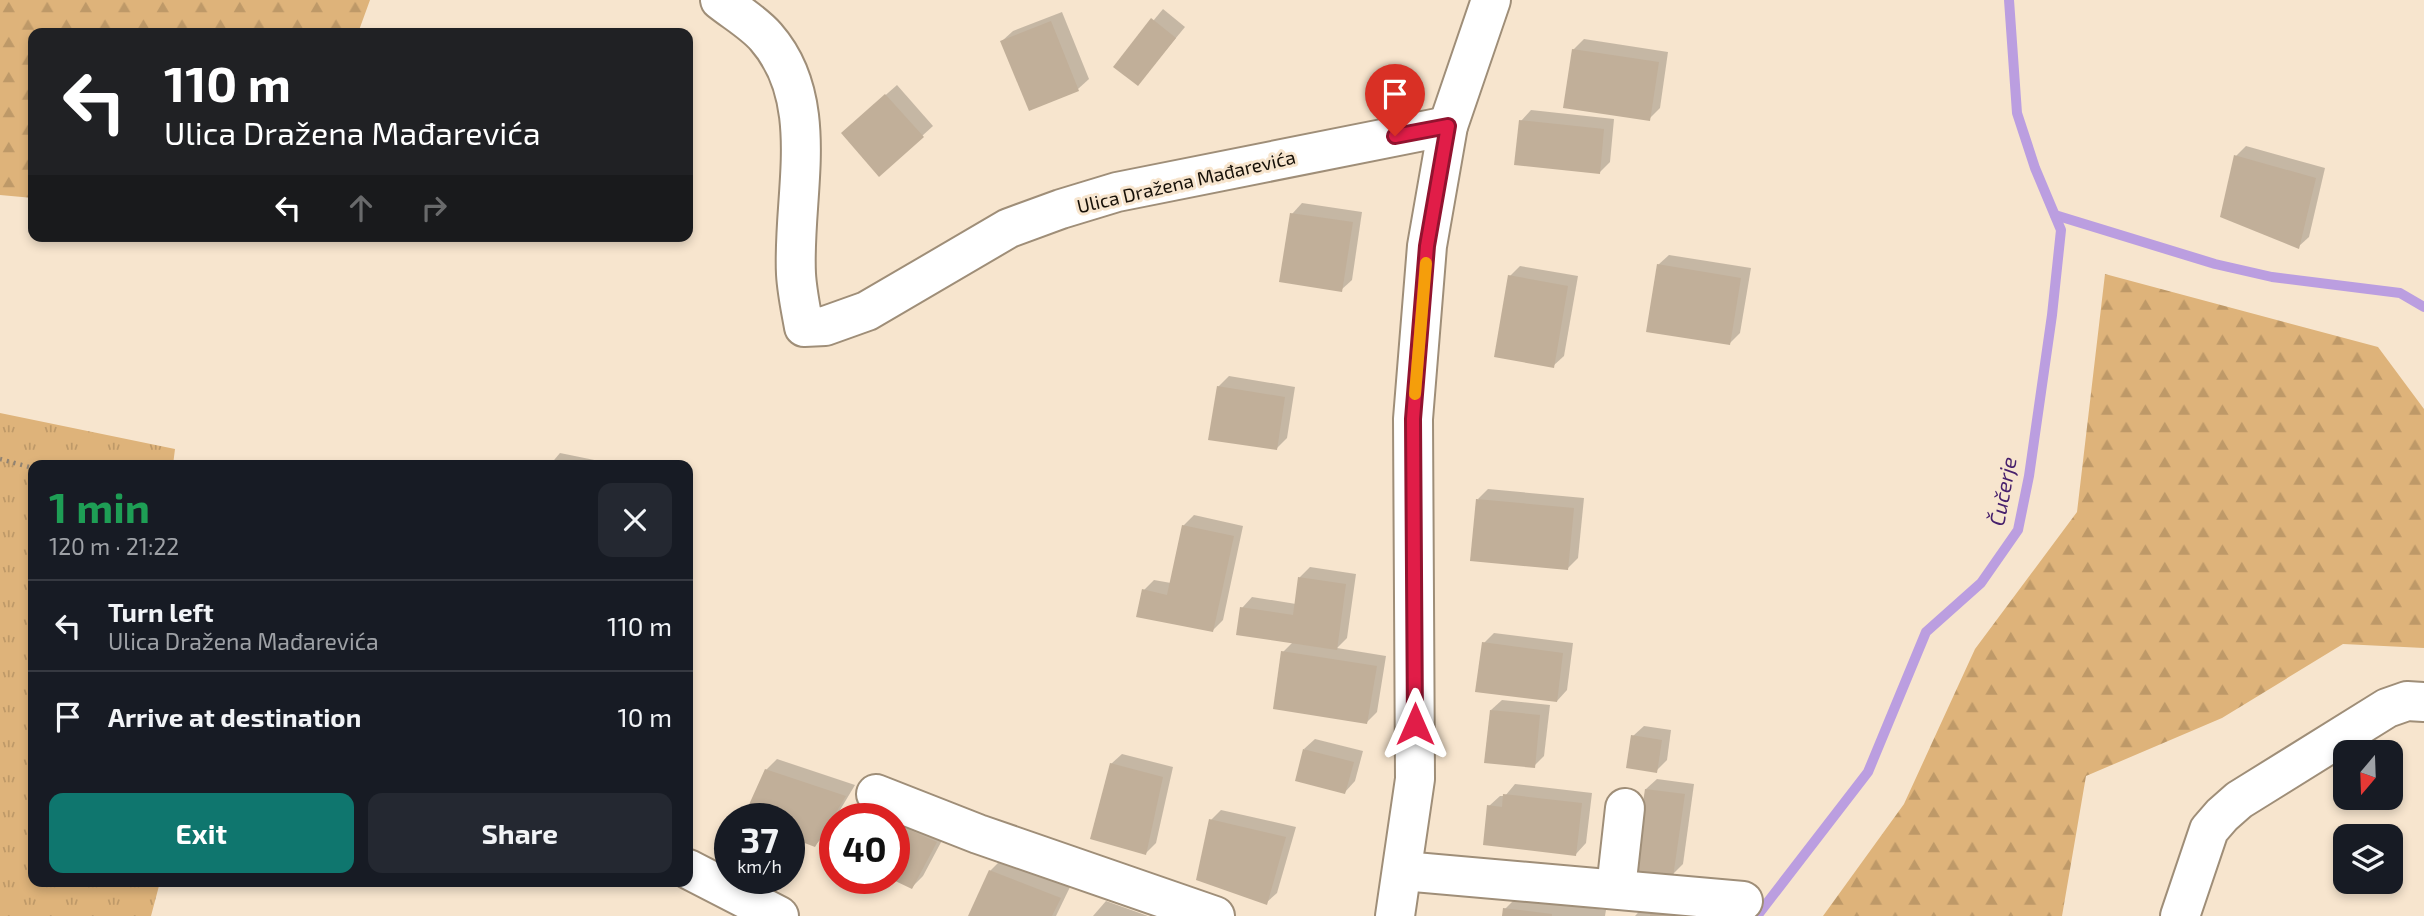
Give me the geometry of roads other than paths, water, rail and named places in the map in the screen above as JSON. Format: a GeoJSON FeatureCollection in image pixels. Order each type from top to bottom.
{"type":"FeatureCollection","features":[{"type":"Feature","properties":{"kind":"street","name":"Ulica Dražena Mađarevića"},"geometry":{"type":"LineString","coordinates":[[720,0],[764,35],[778,52],[790,77],[799,111],[800,187],[796,274],[804,327],[825,326],[867,311],[1009,228],[1061,209],[1117,192],[1448,126]]}},
{"type":"Feature","properties":{"kind":"street"},"geometry":{"type":"LineString","coordinates":[[1395,916],[1415,779],[1413,419],[1427,246],[1448,126],[1491,0]]}},
{"type":"Feature","properties":{"kind":"street"},"geometry":{"type":"LineString","coordinates":[[2180,916],[2209,830],[2222,814],[2239,800],[2387,708],[2407,701],[2424,702]]}},
{"type":"Feature","properties":{"kind":"street"},"geometry":{"type":"LineString","coordinates":[[877,794],[978,834],[1215,916]]}},
{"type":"Feature","properties":{"kind":"street"},"geometry":{"type":"LineString","coordinates":[[1616,889],[1625,808]]}},
{"type":"Feature","properties":{"kind":"street"},"geometry":{"type":"LineString","coordinates":[[1403,871],[1743,901]]}},
{"type":"Feature","properties":{"kind":"street"},"geometry":{"type":"LineString","coordinates":[[693,872],[779,916]]}},
{"type":"Feature","properties":{"kind":"waterway","name":"Čučerje"},"geometry":{"type":"LineString","coordinates":[[1757,916],[1868,772],[1926,632],[1981,583],[2018,530],[2029,476],[2061,230],[2035,168],[2017,113],[2009,0]]}},
{"type":"Feature","properties":{"kind":"waterway"},"geometry":{"type":"LineString","coordinates":[[2055,215],[2215,264],[2272,277],[2400,293],[2424,307]]}}]}
